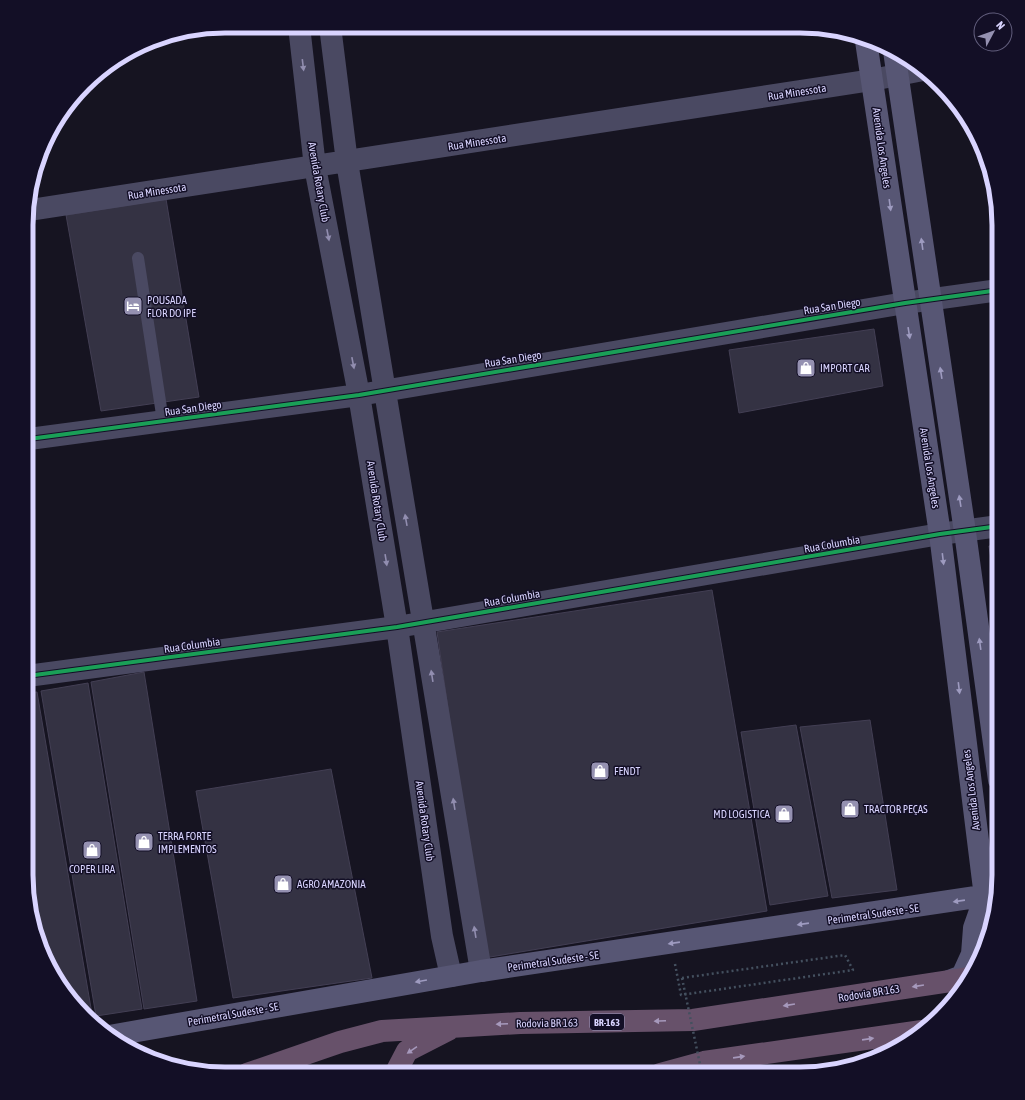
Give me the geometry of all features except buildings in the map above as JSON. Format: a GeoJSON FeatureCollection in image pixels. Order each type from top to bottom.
{"type":"FeatureCollection","features":[{"type":"Feature","properties":{"kind":"highway","name":"Rodovia BR 163"},"geometry":{"type":"LineString","coordinates":[[267,1067],[340,1042],[375,1033],[458,1025],[693,1020],[962,979]]}},
{"type":"Feature","properties":{"kind":"highway"},"geometry":{"type":"LineString","coordinates":[[399,1067],[407,1051],[458,1025]]}},
{"type":"Feature","properties":{"kind":"highway"},"geometry":{"type":"LineString","coordinates":[[686,1067],[704,1062],[910,1033]]}},
{"type":"Feature","properties":{"kind":"street","name":"Avenida Rotary Club"},"geometry":{"type":"LineString","coordinates":[[300,33],[315,167],[359,395],[397,627],[442,936],[451,976]]}},
{"type":"Feature","properties":{"kind":"street"},"geometry":{"type":"LineString","coordinates":[[331,33],[347,162],[481,970]]}},
{"type":"Feature","properties":{"kind":"street","name":"Avenida Los Angeles"},"geometry":{"type":"LineString","coordinates":[[867,45],[940,534],[991,895]]}},
{"type":"Feature","properties":{"kind":"street"},"geometry":{"type":"LineString","coordinates":[[895,58],[965,532],[992,729]]}},
{"type":"Feature","properties":{"kind":"street","name":"Rua Minessota"},"geometry":{"type":"LineString","coordinates":[[33,209],[872,80],[915,71]]}},
{"type":"Feature","properties":{"kind":"street","name":"Rua San Diego"},"geometry":{"type":"LineString","coordinates":[[33,439],[359,395],[905,303],[992,291]]}},
{"type":"Feature","properties":{"kind":"street","name":"Rua Columbia"},"geometry":{"type":"LineString","coordinates":[[33,675],[397,627],[940,534],[965,532],[992,527]]}},
{"type":"Feature","properties":{"kind":"street","name":"Perimetral Sudeste - SE"},"geometry":{"type":"LineString","coordinates":[[117,1035],[481,970],[671,944],[991,896]]}},
{"type":"Feature","properties":{"kind":"street"},"geometry":{"type":"LineString","coordinates":[[948,981],[962,976],[972,954],[974,928],[991,897]]}},
{"type":"Feature","properties":{"kind":"lane"},"geometry":{"type":"LineString","coordinates":[[138,258],[163,421]]}},
{"type":"Feature","properties":{"kind":"path"},"geometry":{"type":"LineString","coordinates":[[671,944],[681,995],[685,994],[852,970],[845,955],[682,978],[685,994],[701,1067]]}},
{"type":"Feature","properties":{"kind":"cycle path"},"geometry":{"type":"LineString","coordinates":[[33,438],[359,395],[905,303],[992,291]]}},
{"type":"Feature","properties":{"kind":"cycle path"},"geometry":{"type":"LineString","coordinates":[[33,675],[397,627],[940,534],[992,527]]}},
{"type":"Feature","properties":{"kind":"place","name":"POUSADA FLOR DO IPE"},"geometry":{"type":"Point","coordinates":[133,306]}},
{"type":"Feature","properties":{"kind":"place","name":"IMPORT CAR"},"geometry":{"type":"Point","coordinates":[806,368]}},
{"type":"Feature","properties":{"kind":"place","name":"FENDT"},"geometry":{"type":"Point","coordinates":[600,771]}},
{"type":"Feature","properties":{"kind":"place","name":"TRACTOR PEÇAS"},"geometry":{"type":"Point","coordinates":[850,809]}},
{"type":"Feature","properties":{"kind":"place","name":"MD LOGISTICA"},"geometry":{"type":"Point","coordinates":[784,814]}},
{"type":"Feature","properties":{"kind":"place","name":"TERRA FORTE IMPLEMENTOS"},"geometry":{"type":"Point","coordinates":[144,842]}},
{"type":"Feature","properties":{"kind":"place","name":"COPER LIRA"},"geometry":{"type":"Point","coordinates":[92,850]}},
{"type":"Feature","properties":{"kind":"place","name":"AGRO AMAZONIA"},"geometry":{"type":"Point","coordinates":[283,884]}}]}
